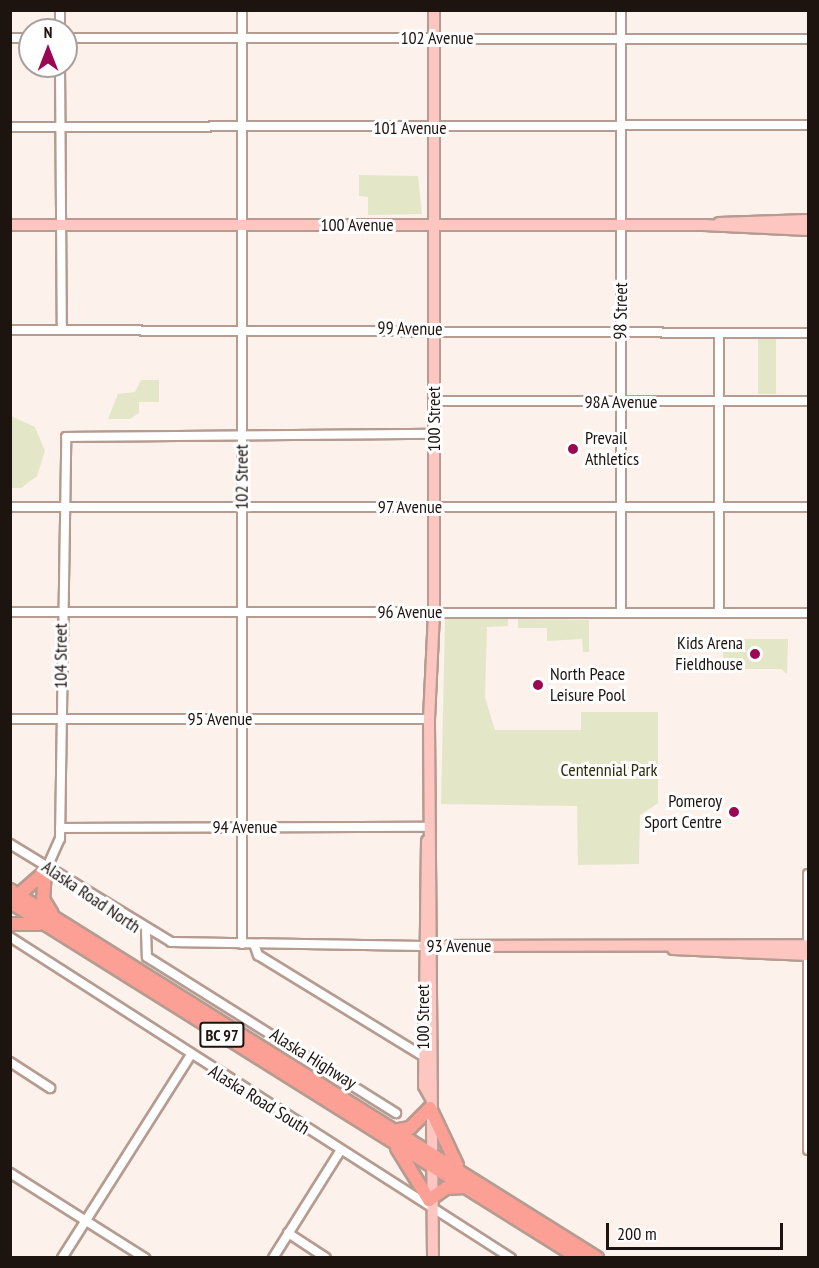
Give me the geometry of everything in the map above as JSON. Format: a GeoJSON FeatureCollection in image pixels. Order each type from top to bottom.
{"type":"FeatureCollection","features":[{"type":"Feature","properties":{"kind":"highway"},"geometry":{"type":"LineString","coordinates":[[13,895],[46,870]]}},
{"type":"Feature","properties":{"kind":"highway"},"geometry":{"type":"LineString","coordinates":[[10,922],[53,923],[43,899],[46,870]]}},
{"type":"Feature","properties":{"kind":"highway","name":"Alaska Highway"},"geometry":{"type":"LineString","coordinates":[[13,895],[41,909],[53,923]]}},
{"type":"Feature","properties":{"kind":"highway","name":"Alaska Highway"},"geometry":{"type":"LineString","coordinates":[[13,895],[24,910],[53,923],[394,1137],[429,1165],[579,1257]]}},
{"type":"Feature","properties":{"kind":"highway"},"geometry":{"type":"LineString","coordinates":[[10,922],[24,910],[41,909]]}},
{"type":"Feature","properties":{"kind":"highway"},"geometry":{"type":"LineString","coordinates":[[461,1171],[430,1103],[410,1128],[394,1137],[429,1203],[446,1188],[465,1187]]}},
{"type":"Feature","properties":{"kind":"highway","name":"Alaska Highway"},"geometry":{"type":"LineString","coordinates":[[394,1137],[429,1151],[597,1257]]}},
{"type":"Feature","properties":{"kind":"main road","name":"100 Street"},"geometry":{"type":"LineString","coordinates":[[433,1257],[429,1203],[430,1103],[434,1038],[429,946],[429,719],[434,612],[434,10]]}},
{"type":"Feature","properties":{"kind":"main road","name":"100 Avenue"},"geometry":{"type":"LineString","coordinates":[[10,225],[704,225],[808,220]]}},
{"type":"Feature","properties":{"kind":"main road","name":"100 Avenue"},"geometry":{"type":"LineString","coordinates":[[704,225],[808,230]]}},
{"type":"Feature","properties":{"kind":"main road","name":"100 Street"},"geometry":{"type":"LineString","coordinates":[[429,946],[423,1004],[423,1056],[424,1086],[430,1103]]}},
{"type":"Feature","properties":{"kind":"main road","name":"93 Avenue"},"geometry":{"type":"LineString","coordinates":[[429,946],[664,946],[807,950]]}},
{"type":"Feature","properties":{"kind":"main road"},"geometry":{"type":"LineString","coordinates":[[423,1004],[434,1038]]}},
{"type":"Feature","properties":{"kind":"street","name":"102 Street"},"geometry":{"type":"LineString","coordinates":[[242,944],[243,10]]}},
{"type":"Feature","properties":{"kind":"street","name":"98 Street"},"geometry":{"type":"LineString","coordinates":[[621,10],[621,612]]}},
{"type":"Feature","properties":{"kind":"street","name":"102 Avenue"},"geometry":{"type":"LineString","coordinates":[[78,38],[808,39]]}},
{"type":"Feature","properties":{"kind":"street"},"geometry":{"type":"LineString","coordinates":[[60,78],[62,330]]}},
{"type":"Feature","properties":{"kind":"street","name":"101 Avenue"},"geometry":{"type":"LineString","coordinates":[[10,127],[434,128],[808,125]]}},
{"type":"Feature","properties":{"kind":"street","name":"99 Avenue"},"geometry":{"type":"LineString","coordinates":[[10,330],[242,329],[808,333]]}},
{"type":"Feature","properties":{"kind":"street"},"geometry":{"type":"LineString","coordinates":[[719,333],[719,612]]}},
{"type":"Feature","properties":{"kind":"street","name":"98A Avenue"},"geometry":{"type":"LineString","coordinates":[[434,401],[808,401]]}},
{"type":"Feature","properties":{"kind":"street"},"geometry":{"type":"LineString","coordinates":[[242,434],[433,434]]}},
{"type":"Feature","properties":{"kind":"street","name":"104 Street"},"geometry":{"type":"LineString","coordinates":[[46,870],[59,848],[60,828],[62,507],[66,437],[242,434]]}},
{"type":"Feature","properties":{"kind":"street","name":"97 Avenue"},"geometry":{"type":"LineString","coordinates":[[10,507],[808,507]]}},
{"type":"Feature","properties":{"kind":"street","name":"96 Avenue"},"geometry":{"type":"LineString","coordinates":[[10,612],[808,613]]}},
{"type":"Feature","properties":{"kind":"street","name":"95 Avenue"},"geometry":{"type":"LineString","coordinates":[[10,720],[429,719]]}},
{"type":"Feature","properties":{"kind":"street","name":"94 Avenue"},"geometry":{"type":"LineString","coordinates":[[60,828],[429,827]]}},
{"type":"Feature","properties":{"kind":"street","name":"Alaska Road North"},"geometry":{"type":"LineString","coordinates":[[10,844],[46,870],[146,931],[147,957],[396,1113]]}},
{"type":"Feature","properties":{"kind":"street"},"geometry":{"type":"LineString","coordinates":[[808,874],[808,1150]]}},
{"type":"Feature","properties":{"kind":"street","name":"93 Avenue"},"geometry":{"type":"LineString","coordinates":[[146,931],[182,944],[429,946]]}},
{"type":"Feature","properties":{"kind":"street","name":"Alaska Road South"},"geometry":{"type":"LineString","coordinates":[[10,937],[190,1056],[340,1151],[429,1203],[511,1257]]}},
{"type":"Feature","properties":{"kind":"street"},"geometry":{"type":"LineString","coordinates":[[254,944],[258,955],[423,1056]]}},
{"type":"Feature","properties":{"kind":"street"},"geometry":{"type":"LineString","coordinates":[[62,1257],[190,1056]]}},
{"type":"Feature","properties":{"kind":"street"},"geometry":{"type":"LineString","coordinates":[[10,1062],[50,1088]]}},
{"type":"Feature","properties":{"kind":"street"},"geometry":{"type":"LineString","coordinates":[[273,1257],[340,1151]]}},
{"type":"Feature","properties":{"kind":"street"},"geometry":{"type":"LineString","coordinates":[[10,1173],[145,1257]]}},
{"type":"Feature","properties":{"kind":"street"},"geometry":{"type":"LineString","coordinates":[[288,1233],[326,1257]]}},
{"type":"Feature","properties":{"kind":"green space"},"geometry":{"type":"Polygon","coordinates":[[[359,175],[418,176],[422,214],[368,215],[368,197],[359,196],[359,175]]]}},
{"type":"Feature","properties":{"kind":"green space"},"geometry":{"type":"Polygon","coordinates":[[[758,337],[776,337],[776,394],[758,394],[758,337]]]}},
{"type":"Feature","properties":{"kind":"green space"},"geometry":{"type":"Polygon","coordinates":[[[141,380],[159,380],[159,402],[139,402],[139,413],[130,419],[108,419],[118,394],[135,392],[141,380]]]}},
{"type":"Feature","properties":{"kind":"green space"},"geometry":{"type":"Polygon","coordinates":[[[11,416],[35,427],[45,451],[37,476],[21,488],[11,488],[11,416]]]}},
{"type":"Feature","properties":{"kind":"green space","name":"Centennial Park"},"geometry":{"type":"Polygon","coordinates":[[[445,619],[508,619],[508,626],[487,627],[485,697],[495,730],[581,730],[581,712],[658,712],[658,803],[640,815],[639,864],[578,865],[577,806],[441,804],[445,619]]]}},
{"type":"Feature","properties":{"kind":"green space"},"geometry":{"type":"Polygon","coordinates":[[[518,619],[589,620],[589,652],[583,652],[582,639],[547,641],[547,628],[518,628],[518,619]]]}},
{"type":"Feature","properties":{"kind":"green space","name":"Kids Arena Fieldhouse"},"geometry":{"type":"Polygon","coordinates":[[[723,639],[788,639],[787,674],[781,669],[723,669],[723,639]]]}},
{"type":"Feature","properties":{"kind":"place","name":"Prevail Athletics"},"geometry":{"type":"Point","coordinates":[573,449]}},
{"type":"Feature","properties":{"kind":"place","name":"Kids Arena Fieldhouse"},"geometry":{"type":"Point","coordinates":[755,654]}},
{"type":"Feature","properties":{"kind":"place","name":"North Peace Leisure Pool"},"geometry":{"type":"Point","coordinates":[538,685]}},
{"type":"Feature","properties":{"kind":"place","name":"Pomeroy Sport Centre"},"geometry":{"type":"Point","coordinates":[734,812]}}]}
